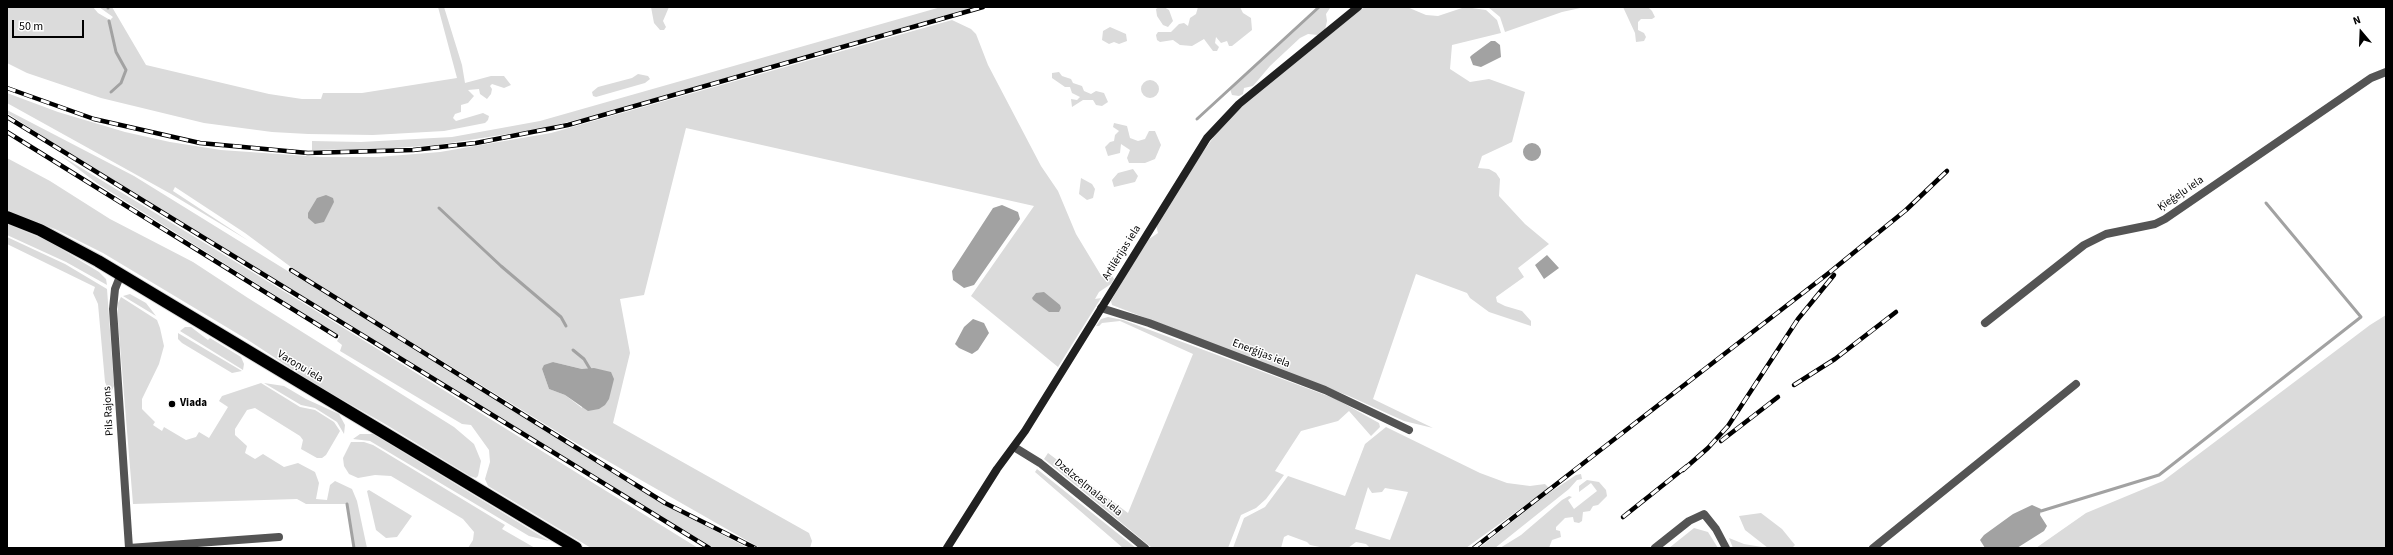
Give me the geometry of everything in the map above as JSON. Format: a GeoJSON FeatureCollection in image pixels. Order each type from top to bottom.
{"type":"FeatureCollection","features":[{"type":"Feature","properties":{"kind":"highway","name":"Varoņu iela"},"geometry":{"type":"LineString","coordinates":[[7,217],[57,238],[121,274],[576,548]]}},
{"type":"Feature","properties":{"kind":"street","name":"Artilērijas iela"},"geometry":{"type":"LineString","coordinates":[[947,548],[997,469],[1014,447],[1196,155],[1217,125],[1239,104],[1358,7]]}},
{"type":"Feature","properties":{"kind":"street","name":"Ķieģeļu iela"},"geometry":{"type":"LineString","coordinates":[[1985,323],[2084,245],[2106,234],[2155,224],[2165,219],[2371,78],[2386,72]]}},
{"type":"Feature","properties":{"kind":"street","name":"Pils Rajons"},"geometry":{"type":"LineString","coordinates":[[121,274],[115,288],[113,309],[129,548]]}},
{"type":"Feature","properties":{"kind":"street","name":"Enerģijas iela"},"geometry":{"type":"LineString","coordinates":[[1101,308],[1149,323],[1325,390],[1409,430]]}},
{"type":"Feature","properties":{"kind":"street"},"geometry":{"type":"LineString","coordinates":[[1873,548],[2076,384]]}},
{"type":"Feature","properties":{"kind":"street","name":"Dzelzceļmalas iela"},"geometry":{"type":"LineString","coordinates":[[1014,447],[1040,463],[1145,548]]}},
{"type":"Feature","properties":{"kind":"street"},"geometry":{"type":"LineString","coordinates":[[1655,548],[1689,521],[1704,514],[1716,529],[1726,548]]}},
{"type":"Feature","properties":{"kind":"street"},"geometry":{"type":"LineString","coordinates":[[129,548],[203,545],[279,537]]}},
{"type":"Feature","properties":{"kind":"shaded area"},"geometry":{"type":"Polygon","coordinates":[[[7,7],[93,7],[98,13],[110,20],[113,17],[99,7],[112,7],[146,65],[269,94],[302,99],[321,99],[323,93],[362,93],[457,78],[438,7],[444,7],[462,65],[465,83],[491,76],[504,76],[511,85],[504,88],[492,84],[490,86],[492,89],[491,94],[487,99],[480,94],[479,89],[468,90],[474,96],[468,103],[461,105],[461,112],[455,114],[453,118],[456,121],[483,113],[489,116],[488,120],[485,123],[444,131],[373,135],[308,134],[272,132],[204,123],[101,98],[27,73],[7,63],[7,7]]]}},
{"type":"Feature","properties":{"kind":"shaded area"},"geometry":{"type":"Polygon","coordinates":[[[651,7],[669,7],[663,21],[666,27],[664,30],[660,30],[654,23],[651,7]]]}},
{"type":"Feature","properties":{"kind":"shaded area"},"geometry":{"type":"Polygon","coordinates":[[[941,7],[974,7],[604,113],[540,129],[437,145],[381,149],[312,150],[312,141],[361,142],[452,137],[540,121],[941,7]]]}},
{"type":"Feature","properties":{"kind":"shaded area"},"geometry":{"type":"Polygon","coordinates":[[[1159,7],[1164,7],[1169,10],[1173,21],[1168,27],[1163,25],[1157,16],[1156,9],[1159,7]]]}},
{"type":"Feature","properties":{"kind":"shaded area"},"geometry":{"type":"Polygon","coordinates":[[[1198,7],[1240,7],[1243,13],[1251,18],[1252,30],[1232,46],[1229,46],[1227,41],[1221,43],[1216,37],[1215,43],[1219,47],[1217,51],[1213,51],[1204,39],[1192,46],[1180,45],[1173,40],[1160,42],[1157,40],[1156,35],[1158,32],[1171,32],[1179,24],[1184,23],[1188,26],[1190,18],[1196,14],[1198,7]]]}},
{"type":"Feature","properties":{"kind":"shaded area"},"geometry":{"type":"Polygon","coordinates":[[[1319,7],[1335,7],[1330,8],[1326,14],[1327,21],[1325,30],[1318,35],[1308,34],[1300,38],[1270,66],[1253,86],[1244,88],[1243,94],[1239,96],[1232,95],[1230,89],[1319,7]]]}},
{"type":"Feature","properties":{"kind":"shaded area"},"geometry":{"type":"Polygon","coordinates":[[[1364,7],[1407,7],[1426,15],[1438,16],[1465,7],[1486,10],[1497,20],[1501,33],[1452,45],[1450,69],[1470,82],[1489,79],[1525,92],[1512,142],[1482,156],[1478,168],[1489,169],[1496,173],[1500,179],[1499,196],[1525,224],[1549,244],[1518,268],[1524,277],[1496,297],[1497,302],[1522,311],[1531,321],[1531,326],[1489,312],[1470,298],[1467,293],[1416,274],[1373,399],[1433,428],[1404,421],[1349,396],[1112,305],[1111,301],[1149,239],[1158,233],[1156,225],[1202,153],[1227,119],[1364,7]]]}},
{"type":"Feature","properties":{"kind":"shaded area"},"geometry":{"type":"Polygon","coordinates":[[[1488,7],[1585,7],[1562,12],[1505,32],[1500,17],[1488,7]]]}},
{"type":"Feature","properties":{"kind":"shaded area"},"geometry":{"type":"Polygon","coordinates":[[[1623,7],[1648,7],[1652,11],[1655,17],[1652,19],[1641,19],[1638,22],[1638,30],[1644,33],[1646,37],[1644,41],[1636,42],[1635,33],[1623,7]]]}},
{"type":"Feature","properties":{"kind":"shaded area"},"geometry":{"type":"Polygon","coordinates":[[[952,20],[971,29],[976,34],[988,65],[1041,166],[1058,191],[1076,234],[1102,277],[1109,271],[1114,279],[1111,284],[1099,292],[1095,299],[1101,298],[1058,367],[971,296],[1034,206],[686,128],[644,295],[620,299],[630,353],[613,423],[809,533],[812,541],[810,548],[760,548],[569,439],[299,273],[245,233],[175,187],[173,191],[249,241],[171,194],[7,103],[7,93],[58,112],[125,132],[170,142],[221,150],[321,157],[378,157],[440,152],[551,133],[952,20]],[[553,362],[542,369],[549,389],[565,395],[582,408],[582,369],[553,362]]]}},
{"type":"Feature","properties":{"kind":"shaded area"},"geometry":{"type":"Polygon","coordinates":[[[1110,27],[1126,34],[1127,41],[1119,44],[1114,42],[1109,44],[1102,40],[1103,31],[1110,27]]]}},
{"type":"Feature","properties":{"kind":"shaded area"},"geometry":{"type":"Polygon","coordinates":[[[1491,41],[1495,41],[1500,45],[1501,57],[1481,67],[1473,65],[1470,57],[1491,41]]]}},
{"type":"Feature","properties":{"kind":"shaded area"},"geometry":{"type":"Polygon","coordinates":[[[1059,72],[1062,76],[1071,79],[1073,83],[1082,86],[1084,91],[1091,94],[1096,91],[1104,93],[1108,102],[1102,106],[1096,105],[1093,100],[1083,100],[1072,107],[1071,99],[1077,100],[1080,97],[1072,93],[1070,87],[1065,87],[1052,78],[1052,73],[1059,72]]]}},
{"type":"Feature","properties":{"kind":"shaded area"},"geometry":{"type":"Polygon","coordinates":[[[638,74],[648,76],[650,79],[645,83],[596,97],[593,96],[592,92],[598,87],[632,78],[638,74]]]}},
{"type":"Feature","properties":{"kind":"shaded area"},"geometry":{"type":"Polygon","coordinates":[[[1150,80],[1156,83],[1159,89],[1156,95],[1150,98],[1144,95],[1141,89],[1144,83],[1150,80]]]}},
{"type":"Feature","properties":{"kind":"shaded area"},"geometry":{"type":"Polygon","coordinates":[[[7,110],[134,176],[671,508],[748,548],[712,548],[47,139],[7,113],[7,110]]]}},
{"type":"Feature","properties":{"kind":"shaded area"},"geometry":{"type":"Polygon","coordinates":[[[1114,123],[1127,126],[1130,138],[1138,141],[1145,139],[1149,131],[1155,131],[1161,145],[1155,159],[1145,163],[1129,163],[1127,158],[1130,150],[1121,144],[1120,153],[1108,156],[1105,147],[1110,142],[1114,141],[1115,135],[1119,131],[1113,127],[1114,123]]]}},
{"type":"Feature","properties":{"kind":"shaded area"},"geometry":{"type":"Polygon","coordinates":[[[1532,143],[1538,146],[1541,152],[1538,158],[1532,161],[1526,158],[1523,152],[1526,146],[1532,143]]]}},
{"type":"Feature","properties":{"kind":"shaded area"},"geometry":{"type":"Polygon","coordinates":[[[60,155],[313,309],[698,548],[591,548],[488,486],[485,479],[490,462],[489,450],[471,425],[462,424],[340,351],[342,345],[337,341],[340,336],[98,184],[60,155]]]}},
{"type":"Feature","properties":{"kind":"shaded area"},"geometry":{"type":"Polygon","coordinates":[[[7,158],[50,181],[110,219],[193,262],[454,427],[474,444],[481,461],[478,476],[476,478],[470,476],[385,424],[313,383],[248,340],[103,253],[55,229],[7,212],[7,158]]]}},
{"type":"Feature","properties":{"kind":"shaded area"},"geometry":{"type":"Polygon","coordinates":[[[1133,169],[1138,176],[1135,182],[1114,187],[1112,180],[1118,173],[1133,169]]]}},
{"type":"Feature","properties":{"kind":"shaded area"},"geometry":{"type":"Polygon","coordinates":[[[1081,178],[1092,184],[1095,189],[1093,198],[1087,200],[1079,194],[1081,178]]]}},
{"type":"Feature","properties":{"kind":"shaded area"},"geometry":{"type":"Polygon","coordinates":[[[326,195],[333,198],[334,202],[324,222],[315,224],[308,218],[308,213],[317,198],[326,195]]]}},
{"type":"Feature","properties":{"kind":"shaded area"},"geometry":{"type":"Polygon","coordinates":[[[1002,205],[1018,212],[1020,219],[974,285],[964,288],[953,280],[952,271],[993,208],[1002,205]]]}},
{"type":"Feature","properties":{"kind":"shaded area"},"geometry":{"type":"Polygon","coordinates":[[[7,224],[48,241],[99,272],[106,279],[107,285],[66,262],[7,235],[7,224]]]}},
{"type":"Feature","properties":{"kind":"shaded area"},"geometry":{"type":"Polygon","coordinates":[[[7,237],[65,264],[107,289],[114,386],[110,394],[105,382],[98,304],[93,293],[95,287],[7,244],[7,237]]]}},
{"type":"Feature","properties":{"kind":"shaded area"},"geometry":{"type":"Polygon","coordinates":[[[1547,255],[1559,268],[1544,279],[1535,265],[1547,255]]]}},
{"type":"Feature","properties":{"kind":"shaded area"},"geometry":{"type":"Polygon","coordinates":[[[1044,292],[1060,305],[1061,308],[1059,312],[1049,312],[1033,300],[1032,298],[1036,293],[1044,292]]]}},
{"type":"Feature","properties":{"kind":"shaded area"},"geometry":{"type":"Polygon","coordinates":[[[130,294],[146,303],[156,316],[123,296],[130,294]]]}},
{"type":"Feature","properties":{"kind":"shaded area"},"geometry":{"type":"Polygon","coordinates":[[[121,297],[157,320],[160,328],[164,346],[159,364],[142,399],[142,409],[155,422],[153,425],[162,431],[164,427],[186,440],[196,437],[199,432],[209,438],[228,407],[219,401],[222,396],[261,383],[300,407],[315,410],[334,422],[340,431],[326,455],[322,458],[317,458],[301,449],[303,440],[300,436],[255,408],[247,410],[235,429],[235,435],[247,446],[245,453],[255,459],[263,454],[284,467],[298,463],[315,472],[319,483],[316,499],[327,500],[330,485],[335,481],[352,489],[357,501],[367,548],[354,548],[347,504],[306,504],[297,499],[133,504],[118,321],[118,303],[121,297]]]}},
{"type":"Feature","properties":{"kind":"shaded area"},"geometry":{"type":"Polygon","coordinates":[[[2386,315],[2386,548],[2036,548],[2086,513],[2163,481],[2370,325],[2386,315]]]}},
{"type":"Feature","properties":{"kind":"shaded area"},"geometry":{"type":"Polygon","coordinates":[[[1108,317],[1123,320],[1336,399],[1379,423],[1380,427],[1371,436],[1349,411],[1338,421],[1301,431],[1275,471],[1284,475],[1266,499],[1256,508],[1241,515],[1228,548],[1152,548],[1044,459],[1048,453],[1128,513],[1193,354],[1120,321],[1102,323],[1099,326],[1096,326],[1101,319],[1108,317]]]}},
{"type":"Feature","properties":{"kind":"shaded area"},"geometry":{"type":"Polygon","coordinates":[[[973,319],[984,323],[989,333],[978,350],[972,354],[959,348],[955,344],[964,327],[973,319]]]}},
{"type":"Feature","properties":{"kind":"shaded area"},"geometry":{"type":"Polygon","coordinates":[[[185,327],[191,327],[208,340],[210,338],[241,357],[244,364],[243,370],[180,331],[185,327]]]}},
{"type":"Feature","properties":{"kind":"shaded area"},"geometry":{"type":"Polygon","coordinates":[[[178,333],[242,371],[232,373],[182,343],[178,339],[178,333]]]}},
{"type":"Feature","properties":{"kind":"shaded area"},"geometry":{"type":"Polygon","coordinates":[[[553,362],[582,369],[594,368],[611,372],[614,379],[609,399],[605,405],[599,409],[588,411],[565,395],[549,389],[542,369],[544,365],[553,362]]]}},
{"type":"Feature","properties":{"kind":"shaded area"},"geometry":{"type":"Polygon","coordinates":[[[264,383],[284,386],[306,399],[339,414],[345,425],[344,434],[337,422],[315,408],[301,405],[264,383]]]}},
{"type":"Feature","properties":{"kind":"shaded area"},"geometry":{"type":"Polygon","coordinates":[[[1386,427],[1480,473],[1507,483],[1530,486],[1545,484],[1549,488],[1466,548],[1370,548],[1366,544],[1356,542],[1348,548],[1325,548],[1310,545],[1307,542],[1288,535],[1284,537],[1281,548],[1233,548],[1244,518],[1265,507],[1288,476],[1345,496],[1365,444],[1386,427]],[[1368,487],[1355,529],[1390,540],[1408,492],[1385,488],[1382,492],[1372,493],[1368,487]]]}},
{"type":"Feature","properties":{"kind":"shaded area"},"geometry":{"type":"Polygon","coordinates":[[[360,434],[373,434],[549,541],[529,536],[370,441],[353,439],[360,434]]]}},
{"type":"Feature","properties":{"kind":"shaded area"},"geometry":{"type":"Polygon","coordinates":[[[351,442],[364,442],[373,445],[505,525],[502,529],[535,548],[468,548],[473,540],[474,532],[463,519],[391,476],[375,475],[358,478],[349,474],[344,466],[343,458],[351,442]]]}},
{"type":"Feature","properties":{"kind":"shaded area"},"geometry":{"type":"Polygon","coordinates":[[[1037,469],[1136,548],[1123,548],[1035,472],[1037,469]]]}},
{"type":"Feature","properties":{"kind":"shaded area"},"geometry":{"type":"Polygon","coordinates":[[[1581,474],[1582,479],[1577,480],[1569,489],[1495,548],[1479,548],[1546,495],[1576,475],[1581,474]]]}},
{"type":"Feature","properties":{"kind":"shaded area"},"geometry":{"type":"Polygon","coordinates":[[[1587,480],[1599,482],[1606,490],[1607,496],[1598,505],[1593,506],[1590,511],[1583,512],[1582,521],[1579,523],[1574,522],[1573,517],[1565,518],[1556,527],[1556,530],[1560,531],[1561,537],[1552,540],[1549,548],[1500,548],[1521,535],[1562,500],[1569,496],[1572,497],[1568,500],[1574,509],[1597,491],[1591,483],[1579,492],[1579,486],[1587,480]]]}},
{"type":"Feature","properties":{"kind":"shaded area"},"geometry":{"type":"Polygon","coordinates":[[[369,490],[412,516],[397,537],[386,538],[376,530],[367,491],[369,490]]]}},
{"type":"Feature","properties":{"kind":"shaded area"},"geometry":{"type":"Polygon","coordinates":[[[2032,505],[2041,509],[2040,515],[2047,526],[2044,531],[2017,548],[1985,548],[1980,540],[1984,535],[2013,514],[2032,505]]]}},
{"type":"Feature","properties":{"kind":"shaded area"},"geometry":{"type":"Polygon","coordinates":[[[1761,513],[1782,529],[1795,545],[1792,548],[1768,548],[1745,530],[1739,516],[1761,513]]]}},
{"type":"Feature","properties":{"kind":"shaded area"},"geometry":{"type":"Polygon","coordinates":[[[1694,528],[1708,532],[1718,548],[1669,548],[1694,528]]]}},
{"type":"Feature","properties":{"kind":"shaded area"},"geometry":{"type":"Polygon","coordinates":[[[1729,538],[1744,544],[1768,548],[1733,548],[1729,538]]]}},
{"type":"Feature","properties":{"kind":"waterway"},"geometry":{"type":"LineString","coordinates":[[1197,119],[1319,7]]}},
{"type":"Feature","properties":{"kind":"waterway"},"geometry":{"type":"LineString","coordinates":[[109,21],[116,52],[126,70],[121,83],[111,92]]}},
{"type":"Feature","properties":{"kind":"waterway"},"geometry":{"type":"LineString","coordinates":[[2041,511],[2159,475],[2361,317],[2266,203]]}},
{"type":"Feature","properties":{"kind":"waterway"},"geometry":{"type":"LineString","coordinates":[[439,208],[501,266],[561,317],[566,326]]}},
{"type":"Feature","properties":{"kind":"waterway"},"geometry":{"type":"LineString","coordinates":[[573,350],[584,359],[590,369]]}},
{"type":"Feature","properties":{"kind":"waterway"},"geometry":{"type":"LineString","coordinates":[[347,504],[354,548]]}},
{"type":"Feature","properties":{"kind":"railway"},"geometry":{"type":"LineString","coordinates":[[7,88],[94,119],[200,143],[308,153],[413,150],[476,143],[568,125],[983,7]]}},
{"type":"Feature","properties":{"kind":"railway"},"geometry":{"type":"LineString","coordinates":[[7,117],[709,548]]}},
{"type":"Feature","properties":{"kind":"railway"},"geometry":{"type":"LineString","coordinates":[[7,132],[336,336]]}},
{"type":"Feature","properties":{"kind":"railway"},"geometry":{"type":"LineString","coordinates":[[1474,548],[1830,272],[1906,210],[1947,171]]}},
{"type":"Feature","properties":{"kind":"railway"},"geometry":{"type":"LineString","coordinates":[[291,270],[665,503],[755,548]]}},
{"type":"Feature","properties":{"kind":"railway"},"geometry":{"type":"LineString","coordinates":[[1683,470],[1708,448],[1728,426],[1798,319],[1834,275]]}},
{"type":"Feature","properties":{"kind":"railway"},"geometry":{"type":"LineString","coordinates":[[1794,385],[1835,359],[1896,312]]}},
{"type":"Feature","properties":{"kind":"railway"},"geometry":{"type":"LineString","coordinates":[[1721,441],[1778,397]]}},
{"type":"Feature","properties":{"kind":"railway"},"geometry":{"type":"LineString","coordinates":[[1623,517],[1687,466]]}},
{"type":"Feature","properties":{"kind":"place","name":"Viada"},"geometry":{"type":"Point","coordinates":[172,404]}}]}
